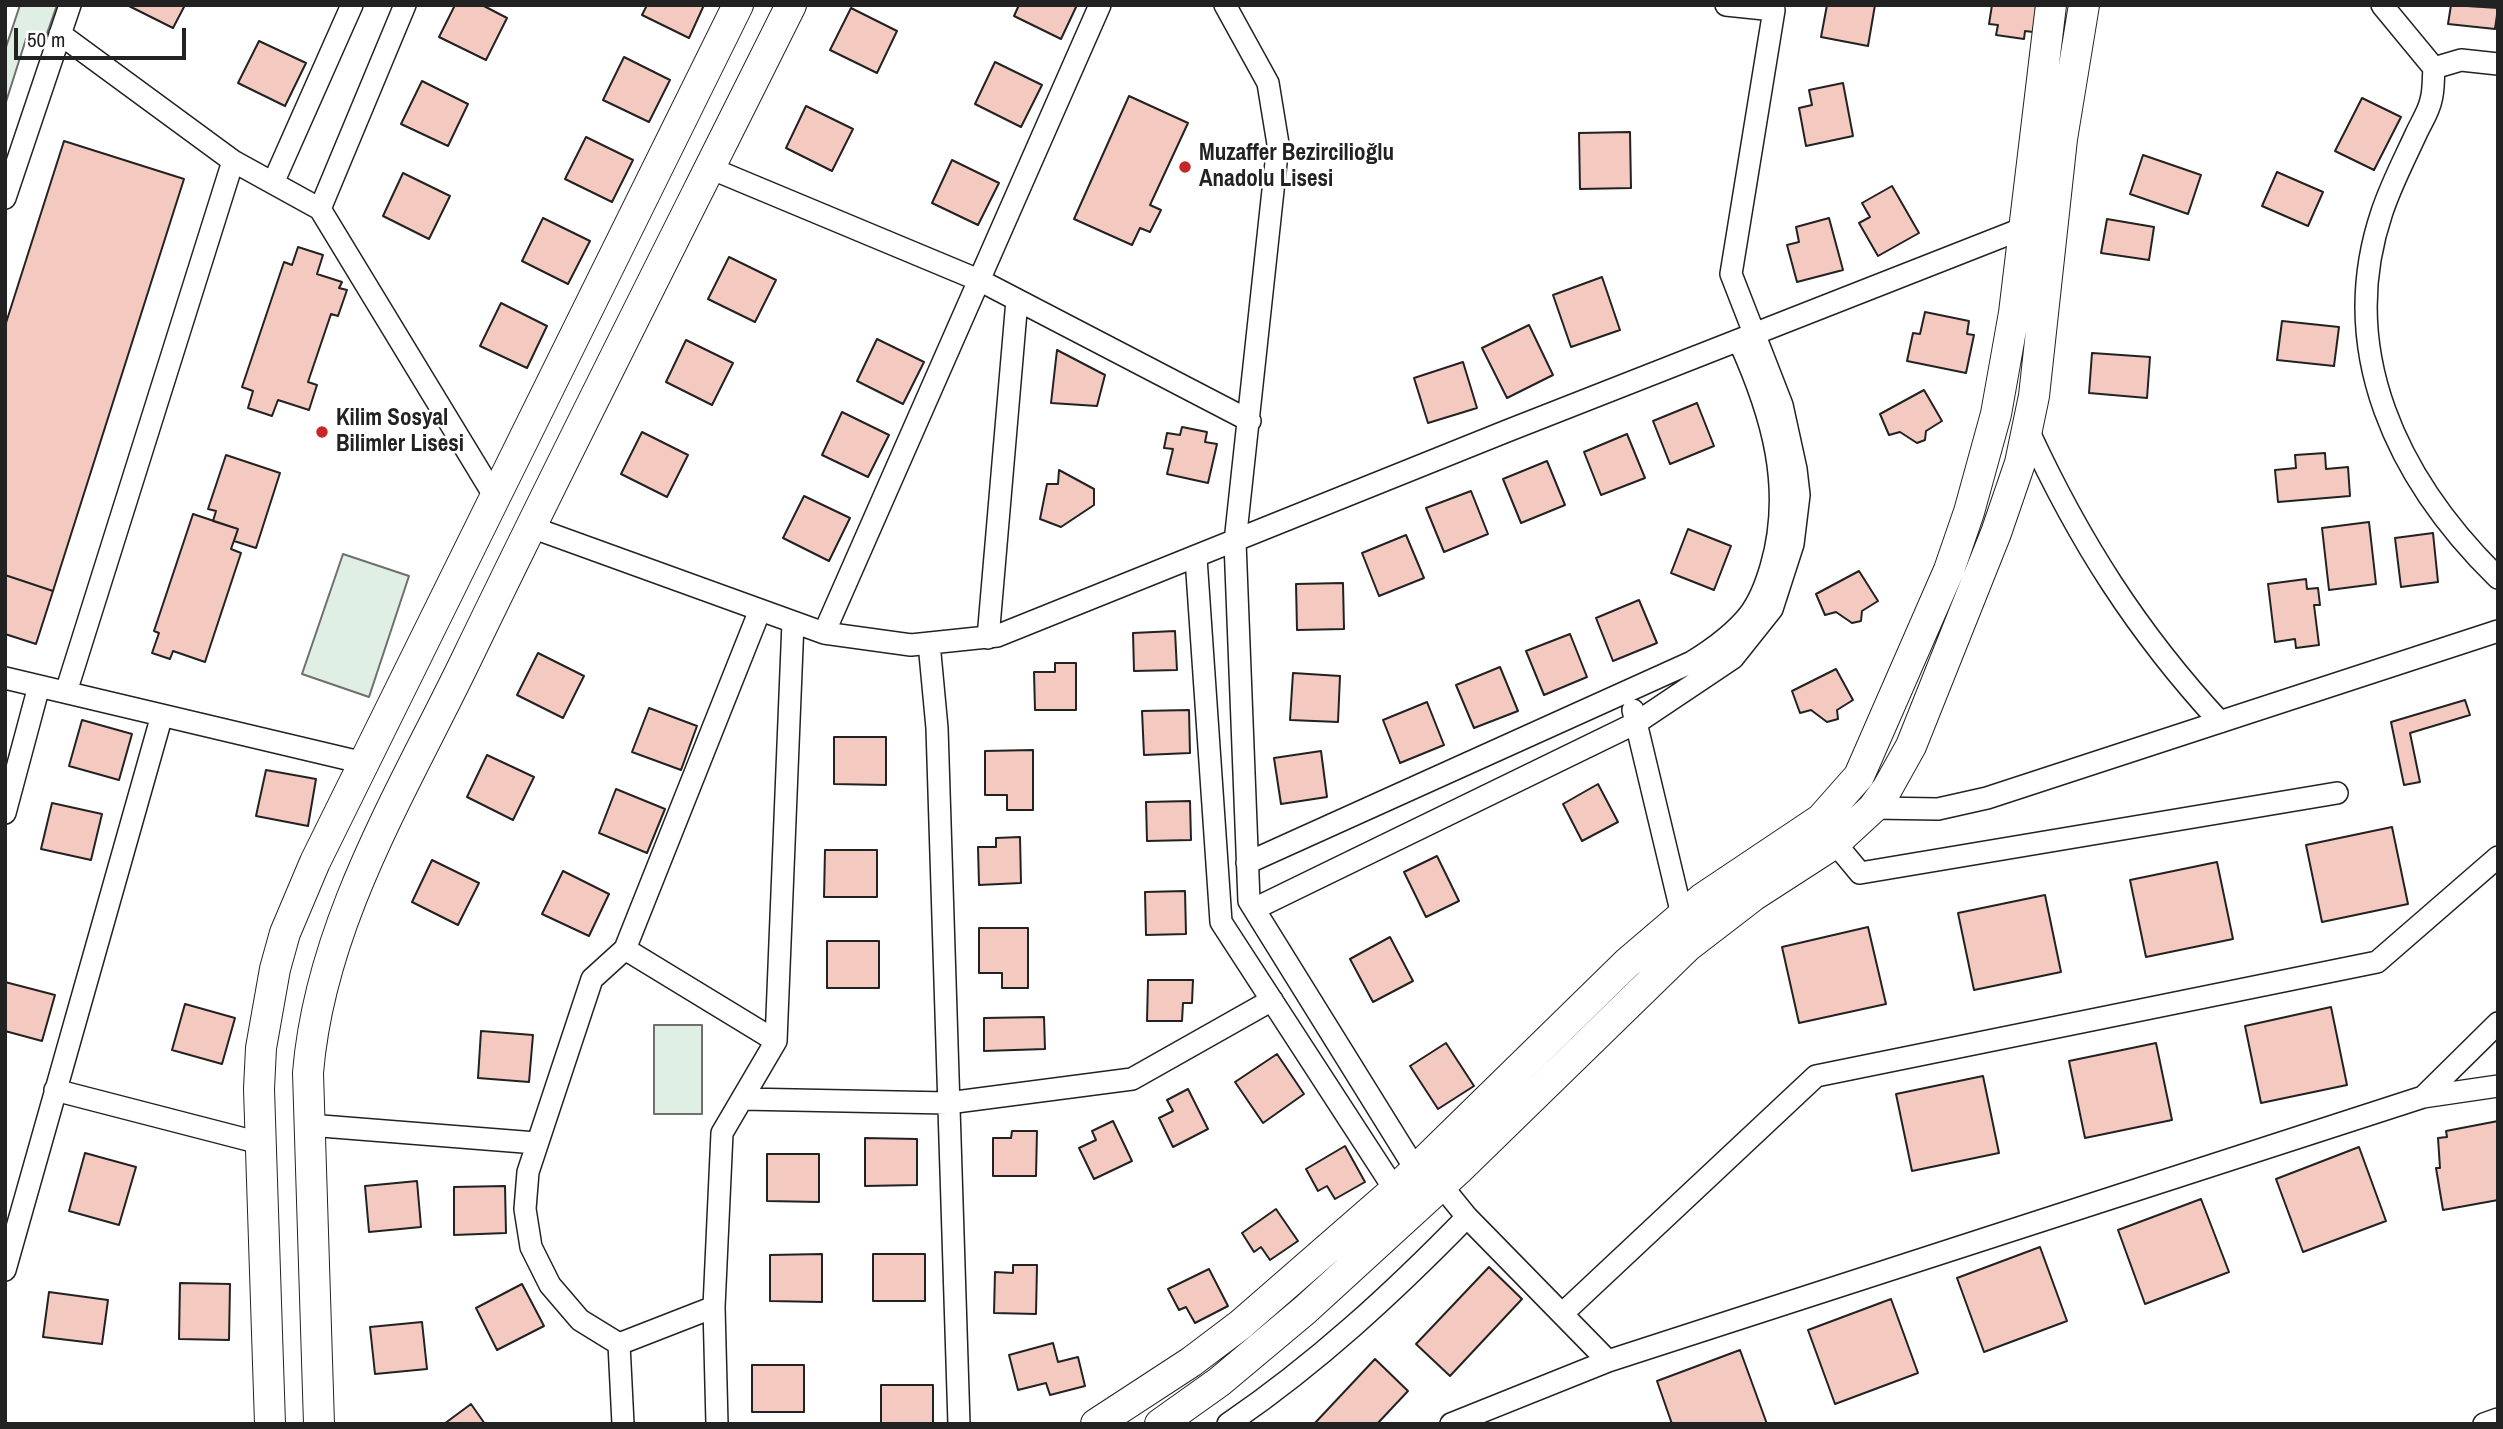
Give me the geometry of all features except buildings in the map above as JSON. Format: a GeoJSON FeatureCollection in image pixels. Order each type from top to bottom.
{"type":"FeatureCollection","features":[{"type":"Feature","properties":{"kind":"street"},"geometry":{"type":"LineString","coordinates":[[5,198],[70,5]]}},
{"type":"Feature","properties":{"kind":"street"},"geometry":{"type":"LineString","coordinates":[[273,183],[352,5]]}},
{"type":"Feature","properties":{"kind":"street"},"geometry":{"type":"LineString","coordinates":[[320,209],[405,5]]}},
{"type":"Feature","properties":{"kind":"street"},"geometry":{"type":"LineString","coordinates":[[270,1424],[260,1143],[261,1048],[275,969],[299,897],[738,5]]}},
{"type":"Feature","properties":{"kind":"street"},"geometry":{"type":"LineString","coordinates":[[321,1421],[309,1125],[310,1045],[320,988],[339,928],[531,527],[791,5]]}},
{"type":"Feature","properties":{"kind":"street"},"geometry":{"type":"LineString","coordinates":[[824,633],[981,281],[1100,5]]}},
{"type":"Feature","properties":{"kind":"street"},"geometry":{"type":"LineString","coordinates":[[1225,5],[1268,83],[1278,144],[1235,542],[1249,901],[1417,1182]]}},
{"type":"Feature","properties":{"kind":"street"},"geometry":{"type":"LineString","coordinates":[[1247,863],[1692,662],[1727,638],[1751,613],[1769,575],[1783,496],[1767,410],[1731,274],[1775,8],[1726,5]]}},
{"type":"Feature","properties":{"kind":"street"},"geometry":{"type":"LineString","coordinates":[[1160,1424],[1219,1382],[1305,1310],[1417,1182],[1601,988],[1682,915],[1821,819],[1846,794],[1869,758],[1949,570],[1980,476],[2006,364],[2051,5]]}},
{"type":"Feature","properties":{"kind":"street"},"geometry":{"type":"LineString","coordinates":[[1096,1424],[1181,1369],[1240,1325],[1417,1182],[1688,946],[1752,896],[1835,843],[1873,808],[1911,746],[2000,522],[2028,430],[2039,362],[2068,94],[2084,5]]}},
{"type":"Feature","properties":{"kind":"street"},"geometry":{"type":"LineString","coordinates":[[2382,5],[2434,68],[2431,101],[2390,190],[2374,241],[2366,290],[2366,337],[2377,395],[2403,451],[2439,509],[2498,578]]}},
{"type":"Feature","properties":{"kind":"street"},"geometry":{"type":"LineString","coordinates":[[60,34],[233,161],[320,209],[495,497]]}},
{"type":"Feature","properties":{"kind":"street"},"geometry":{"type":"LineString","coordinates":[[2434,68],[2461,60],[2498,64]]}},
{"type":"Feature","properties":{"kind":"street"},"geometry":{"type":"LineString","coordinates":[[66,692],[233,161]]}},
{"type":"Feature","properties":{"kind":"street"},"geometry":{"type":"LineString","coordinates":[[710,168],[981,281],[1250,421]]}},
{"type":"Feature","properties":{"kind":"street"},"geometry":{"type":"LineString","coordinates":[[531,527],[824,633],[911,645],[988,638],[1017,630],[1507,431],[2024,228]]}},
{"type":"Feature","properties":{"kind":"street"},"geometry":{"type":"LineString","coordinates":[[988,638],[1017,300]]}},
{"type":"Feature","properties":{"kind":"street"},"geometry":{"type":"LineString","coordinates":[[1254,909],[1636,723],[1733,658],[1763,622],[1779,594],[1793,544],[1799,495],[1782,405],[1747,337]]}},
{"type":"Feature","properties":{"kind":"street"},"geometry":{"type":"LineString","coordinates":[[2028,430],[2073,523],[2118,597],[2183,682],[2220,722]]}},
{"type":"Feature","properties":{"kind":"street"},"geometry":{"type":"LineString","coordinates":[[1196,558],[1222,922],[1272,1000],[1417,1182],[1466,1217],[1608,1361]]}},
{"type":"Feature","properties":{"kind":"street"},"geometry":{"type":"LineString","coordinates":[[619,1344],[580,1320],[550,1285],[531,1247],[525,1190],[536,1143],[592,979],[625,949],[760,610]]}},
{"type":"Feature","properties":{"kind":"street"},"geometry":{"type":"LineString","coordinates":[[717,1424],[714,1307],[722,1133],[776,1041],[793,622]]}},
{"type":"Feature","properties":{"kind":"street"},"geometry":{"type":"LineString","coordinates":[[1873,808],[1916,810],[1962,805],[2498,631]]}},
{"type":"Feature","properties":{"kind":"street"},"geometry":{"type":"LineString","coordinates":[[929,643],[937,728],[959,1424]]}},
{"type":"Feature","properties":{"kind":"street"},"geometry":{"type":"LineString","coordinates":[[5,678],[364,763]]}},
{"type":"Feature","properties":{"kind":"street"},"geometry":{"type":"LineString","coordinates":[[5,813],[39,686]]}},
{"type":"Feature","properties":{"kind":"street"},"geometry":{"type":"LineString","coordinates":[[1629,691],[1682,915]]}},
{"type":"Feature","properties":{"kind":"street"},"geometry":{"type":"LineString","coordinates":[[5,1270],[162,715]]}},
{"type":"Feature","properties":{"kind":"street"},"geometry":{"type":"LineString","coordinates":[[1835,843],[1860,873],[2337,793]]}},
{"type":"Feature","properties":{"kind":"street"},"geometry":{"type":"LineString","coordinates":[[1562,1314],[1816,1076],[2376,962],[2498,857]]}},
{"type":"Feature","properties":{"kind":"street"},"geometry":{"type":"LineString","coordinates":[[625,949],[776,1041]]}},
{"type":"Feature","properties":{"kind":"street"},"geometry":{"type":"LineString","coordinates":[[743,1099],[948,1103],[1132,1079],[1272,1000]]}},
{"type":"Feature","properties":{"kind":"street"},"geometry":{"type":"LineString","coordinates":[[2423,1097],[2498,1023]]}},
{"type":"Feature","properties":{"kind":"street"},"geometry":{"type":"LineString","coordinates":[[1451,1424],[1608,1361],[2423,1097],[2498,1086]]}},
{"type":"Feature","properties":{"kind":"street"},"geometry":{"type":"LineString","coordinates":[[55,1090],[260,1143]]}},
{"type":"Feature","properties":{"kind":"street"},"geometry":{"type":"LineString","coordinates":[[309,1125],[536,1143]]}},
{"type":"Feature","properties":{"kind":"street"},"geometry":{"type":"LineString","coordinates":[[1228,1424],[1333,1344],[1380,1303],[1466,1217]]}},
{"type":"Feature","properties":{"kind":"street"},"geometry":{"type":"LineString","coordinates":[[619,1344],[714,1307]]}},
{"type":"Feature","properties":{"kind":"street"},"geometry":{"type":"LineString","coordinates":[[619,1344],[623,1424]]}},
{"type":"Feature","properties":{"kind":"street"},"geometry":{"type":"LineString","coordinates":[[2484,1424],[2498,1419]]}},
{"type":"Feature","properties":{"kind":"green space"},"geometry":{"type":"Polygon","coordinates":[[[20,5],[57,5],[44,42],[26,39],[5,105],[5,50],[20,5]]]}},
{"type":"Feature","properties":{"kind":"green space"},"geometry":{"type":"Polygon","coordinates":[[[343,554],[409,576],[369,697],[302,674],[343,554]]]}},
{"type":"Feature","properties":{"kind":"green space"},"geometry":{"type":"Polygon","coordinates":[[[654,1025],[702,1025],[702,1114],[654,1114],[654,1025]]]}},
{"type":"Feature","properties":{"kind":"place","name":"Muzaffer Bezircilioğlu Anadolu Lisesi"},"geometry":{"type":"Point","coordinates":[1185,167]}},
{"type":"Feature","properties":{"kind":"place","name":"Kilim Sosyal Bilimler Lisesi"},"geometry":{"type":"Point","coordinates":[322,432]}}]}
